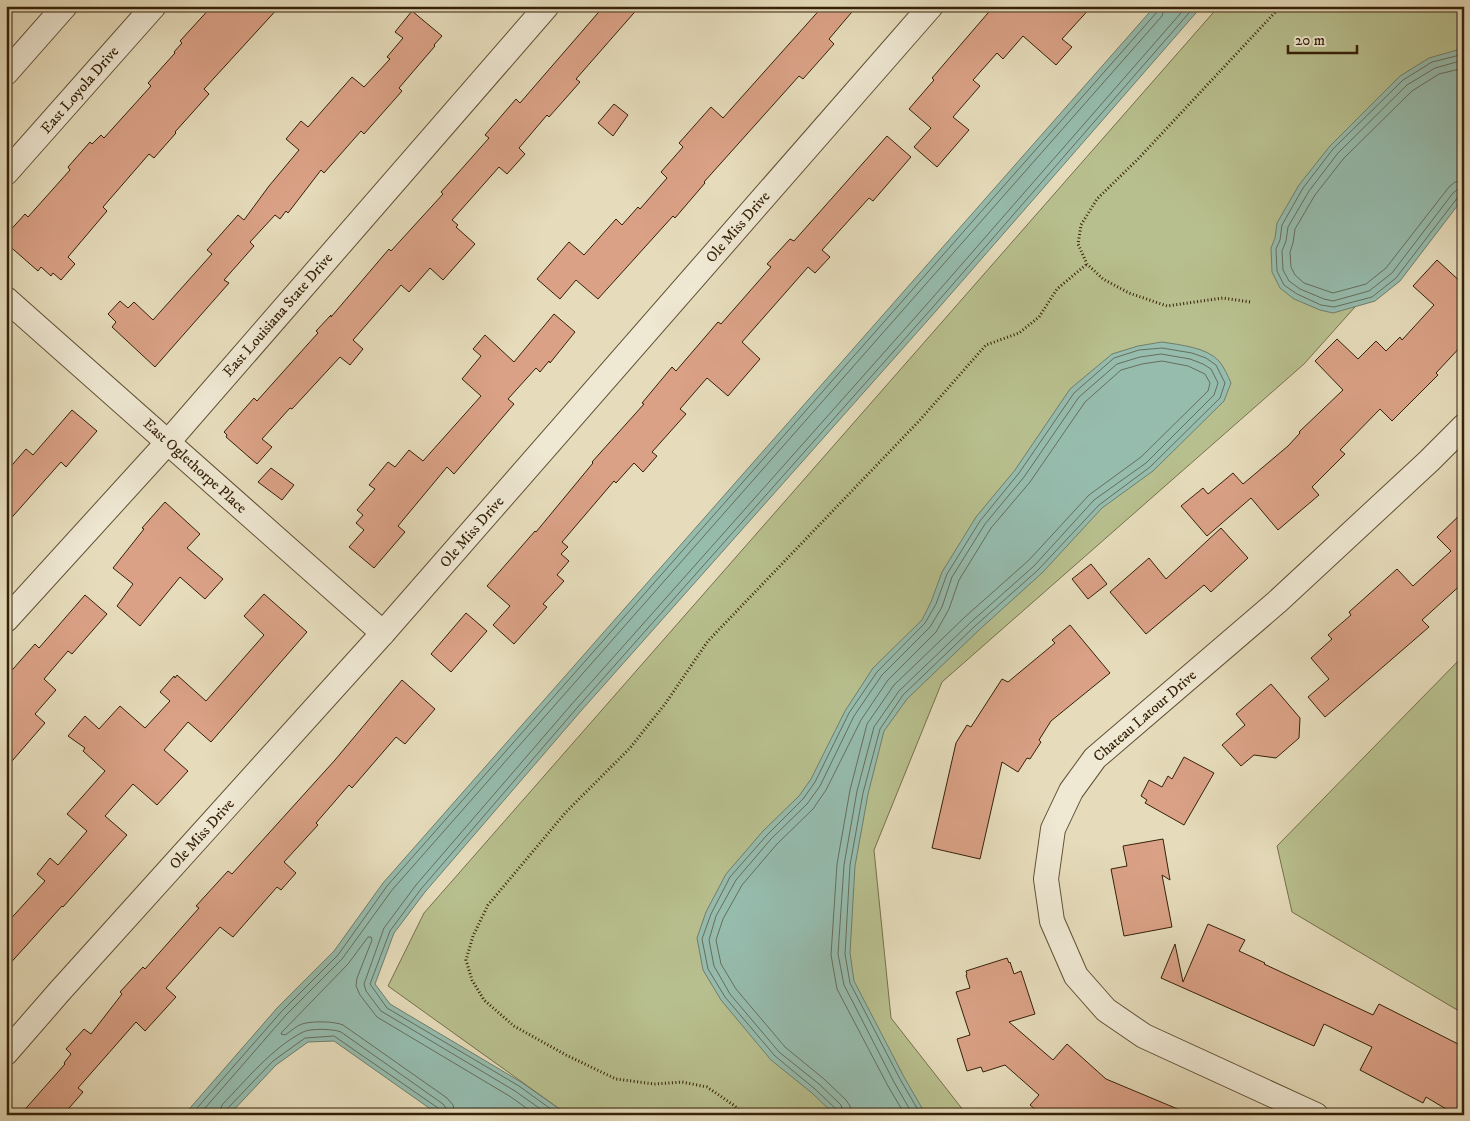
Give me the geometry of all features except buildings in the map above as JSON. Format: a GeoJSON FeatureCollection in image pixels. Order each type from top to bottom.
{"type":"FeatureCollection","features":[{"type":"Feature","properties":{"kind":"street"},"geometry":{"type":"LineString","coordinates":[[6,72],[65,6]]}},
{"type":"Feature","properties":{"kind":"street","name":"East Loyola Drive"},"geometry":{"type":"LineString","coordinates":[[6,173],[154,6]]}},
{"type":"Feature","properties":{"kind":"street","name":"East Louisiana State Drive"},"geometry":{"type":"LineString","coordinates":[[6,620],[168,442],[546,6]]}},
{"type":"Feature","properties":{"kind":"street","name":"Ole Miss Drive"},"geometry":{"type":"LineString","coordinates":[[6,1053],[383,633],[932,6]]}},
{"type":"Feature","properties":{"kind":"street","name":"East Oglethorpe Place"},"geometry":{"type":"LineString","coordinates":[[6,299],[383,633]]}},
{"type":"Feature","properties":{"kind":"street","name":"Chateau Latour Drive"},"geometry":{"type":"LineString","coordinates":[[1316,1115],[1144,1036],[1106,1010],[1076,976],[1052,921],[1046,879],[1053,829],[1071,791],[1095,758],[1277,602],[1464,426]]}},
{"type":"Feature","properties":{"kind":"path"},"geometry":{"type":"LineString","coordinates":[[1250,302],[1223,298],[1166,306],[1129,293],[1103,279],[1087,264],[1078,244],[1081,225],[1097,199],[1138,159],[1281,6]]}},
{"type":"Feature","properties":{"kind":"path"},"geometry":{"type":"LineString","coordinates":[[743,1115],[735,1106],[707,1087],[682,1082],[654,1084],[616,1078],[566,1056],[514,1026],[484,1000],[472,980],[466,960],[473,936],[488,905],[566,812],[630,748],[665,704],[708,641],[920,421],[986,345],[1019,333],[1039,317],[1057,289],[1087,264]]}},
{"type":"Feature","properties":{"kind":"shaded area"},"geometry":{"type":"Polygon","coordinates":[[[1219,6],[1464,6],[1464,185],[1304,364],[942,682],[874,850],[891,1018],[967,1115],[568,1115],[388,986],[424,913],[1219,6]]]}},
{"type":"Feature","properties":{"kind":"shaded area"},"geometry":{"type":"Polygon","coordinates":[[[1464,655],[1464,1014],[1292,912],[1277,846],[1464,655]]]}},
{"type":"Feature","properties":{"kind":"water"},"geometry":{"type":"Polygon","coordinates":[[[1155,6],[1202,6],[936,311],[580,712],[425,892],[394,933],[375,984],[390,1004],[521,1082],[568,1115],[439,1115],[334,1041],[308,1042],[276,1065],[229,1115],[184,1115],[278,1007],[334,951],[383,883],[1155,6]]]}},
{"type":"Feature","properties":{"kind":"water"},"geometry":{"type":"Polygon","coordinates":[[[1464,48],[1464,197],[1400,281],[1375,301],[1333,313],[1320,310],[1294,299],[1280,288],[1272,272],[1271,248],[1275,238],[1277,223],[1299,185],[1330,146],[1400,76],[1429,58],[1464,48]]]}},
{"type":"Feature","properties":{"kind":"water"},"geometry":{"type":"Polygon","coordinates":[[[1162,342],[1200,350],[1214,356],[1219,361],[1231,383],[1224,401],[1153,471],[1102,508],[1042,573],[907,699],[884,731],[868,794],[855,866],[850,953],[854,981],[926,1115],[835,1115],[812,1093],[771,1060],[721,1000],[703,970],[697,938],[706,912],[726,874],[763,831],[799,796],[811,779],[845,711],[873,668],[922,620],[942,572],[976,517],[1015,470],[1070,389],[1112,354],[1138,346],[1162,342]]]}}]}
